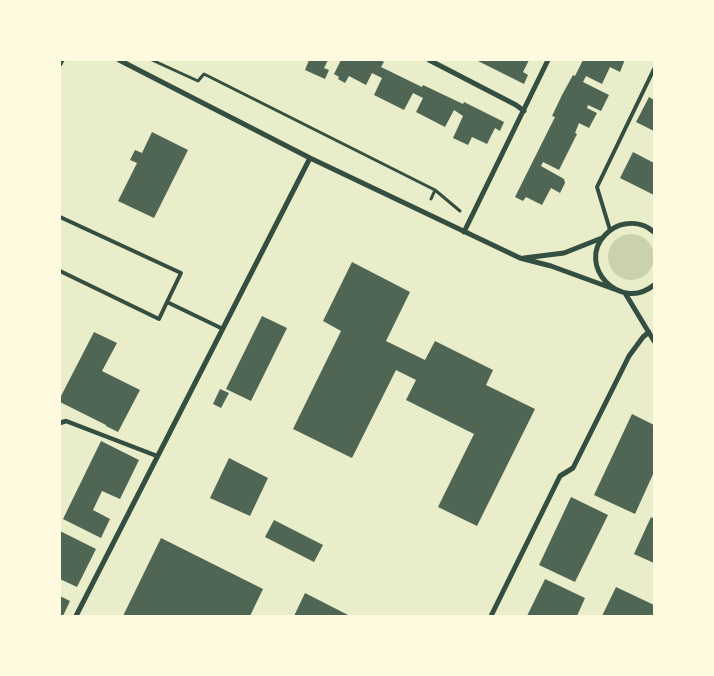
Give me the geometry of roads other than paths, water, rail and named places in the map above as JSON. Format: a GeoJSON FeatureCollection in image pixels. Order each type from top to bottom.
{"type":"FeatureCollection","features":[{"type":"Feature","properties":{"kind":"street"},"geometry":{"type":"LineString","coordinates":[[60,64],[62,60]]}},
{"type":"Feature","properties":{"kind":"street"},"geometry":{"type":"LineString","coordinates":[[119,60],[310,158],[520,258],[551,266],[625,293],[644,291],[654,285]]}},
{"type":"Feature","properties":{"kind":"street"},"geometry":{"type":"LineString","coordinates":[[428,60],[524,110]]}},
{"type":"Feature","properties":{"kind":"street"},"geometry":{"type":"LineString","coordinates":[[464,232],[548,60]]}},
{"type":"Feature","properties":{"kind":"street"},"geometry":{"type":"LineString","coordinates":[[76,616],[310,158]]}},
{"type":"Feature","properties":{"kind":"street"},"geometry":{"type":"LineString","coordinates":[[614,288],[604,281],[598,270],[596,258],[602,238],[610,230],[630,223],[641,225],[654,232]]}},
{"type":"Feature","properties":{"kind":"street"},"geometry":{"type":"LineString","coordinates":[[520,258],[564,253],[602,238]]}},
{"type":"Feature","properties":{"kind":"street"},"geometry":{"type":"LineString","coordinates":[[625,293],[654,341]]}},
{"type":"Feature","properties":{"kind":"street"},"geometry":{"type":"LineString","coordinates":[[490,616],[560,476],[573,468],[630,356],[643,337],[649,332]]}},
{"type":"Feature","properties":{"kind":"street"},"geometry":{"type":"LineString","coordinates":[[60,423],[66,421],[157,456]]}},
{"type":"Feature","properties":{"kind":"lane"},"geometry":{"type":"LineString","coordinates":[[610,230],[597,187],[654,69]]}},
{"type":"Feature","properties":{"kind":"lane"},"geometry":{"type":"LineString","coordinates":[[60,217],[181,273],[159,319],[60,271]]}},
{"type":"Feature","properties":{"kind":"lane"},"geometry":{"type":"LineString","coordinates":[[167,302],[223,329]]}}]}
